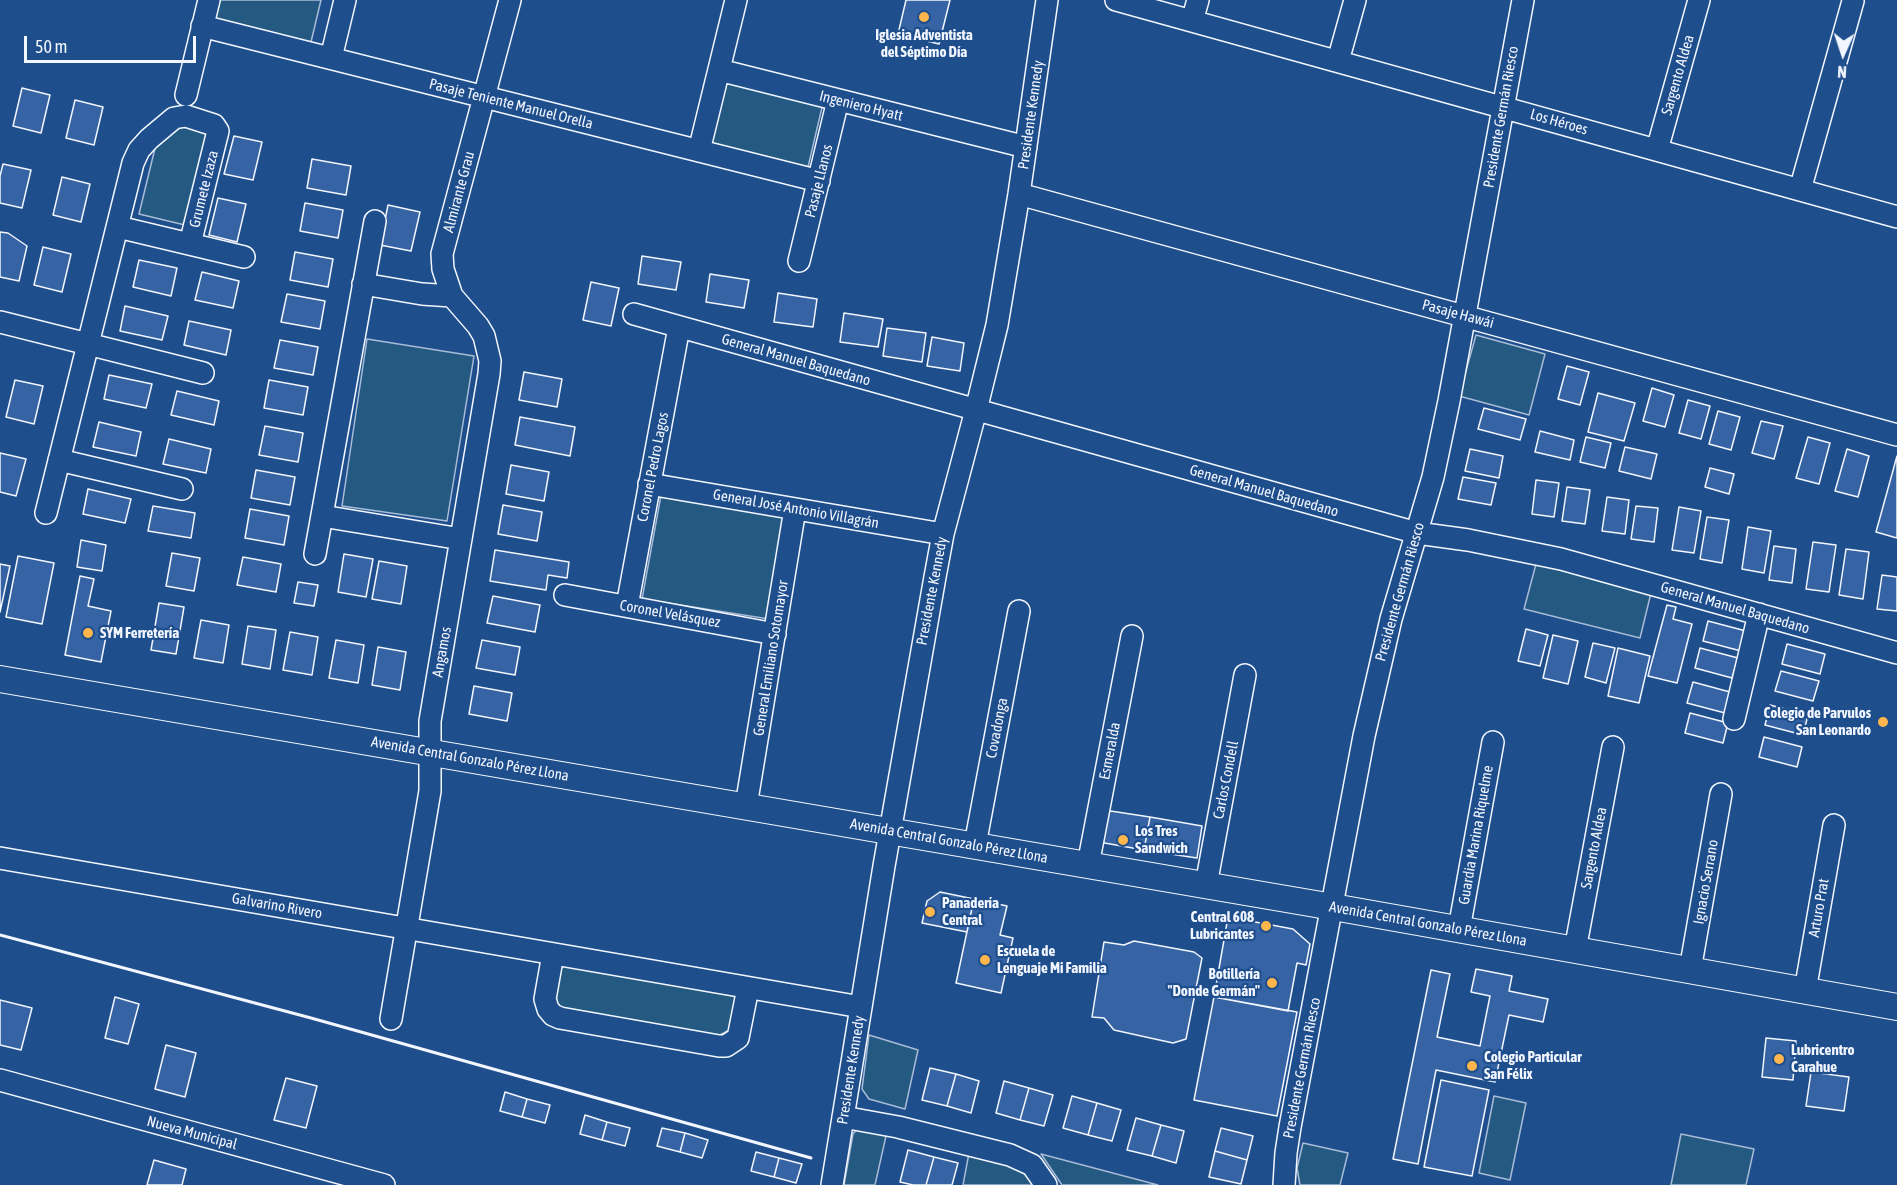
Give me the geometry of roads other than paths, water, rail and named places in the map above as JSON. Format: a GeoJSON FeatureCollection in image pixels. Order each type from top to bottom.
{"type":"FeatureCollection","features":[{"type":"Feature","properties":{"kind":"street"},"geometry":{"type":"LineString","coordinates":[[186,95],[209,0]]}},
{"type":"Feature","properties":{"kind":"street"},"geometry":{"type":"LineString","coordinates":[[331,58],[345,0]]}},
{"type":"Feature","properties":{"kind":"street","name":"Almirante Grau"},"geometry":{"type":"LineString","coordinates":[[452,296],[446,283],[442,254],[510,0]]}},
{"type":"Feature","properties":{"kind":"street"},"geometry":{"type":"LineString","coordinates":[[699,151],[736,0]]}},
{"type":"Feature","properties":{"kind":"street","name":"Presidente Kennedy"},"geometry":{"type":"LineString","coordinates":[[832,1185],[890,831],[943,534],[997,325],[1019,194],[1047,0]]}},
{"type":"Feature","properties":{"kind":"street","name":"Los Héroes"},"geometry":{"type":"LineString","coordinates":[[1116,0],[1897,218]]}},
{"type":"Feature","properties":{"kind":"street"},"geometry":{"type":"LineString","coordinates":[[1192,21],[1198,0]]}},
{"type":"Feature","properties":{"kind":"street"},"geometry":{"type":"LineString","coordinates":[[1338,61],[1354,0]]}},
{"type":"Feature","properties":{"kind":"street","name":"Presidente Germán Riesco"},"geometry":{"type":"LineString","coordinates":[[1284,1185],[1289,1136],[1377,675],[1391,618],[1433,477],[1523,0]]}},
{"type":"Feature","properties":{"kind":"street","name":"Sargento Aldea"},"geometry":{"type":"LineString","coordinates":[[1657,150],[1699,0]]}},
{"type":"Feature","properties":{"kind":"street"},"geometry":{"type":"LineString","coordinates":[[1800,190],[1853,1]]}},
{"type":"Feature","properties":{"kind":"street","name":"Pasaje Teniente Manuel Orella"},"geometry":{"type":"LineString","coordinates":[[202,26],[819,181]]}},
{"type":"Feature","properties":{"kind":"street","name":"Ingeniero Hyatt"},"geometry":{"type":"LineString","coordinates":[[719,70],[1026,147]]}},
{"type":"Feature","properties":{"kind":"street","name":"Pasaje Llanos"},"geometry":{"type":"LineString","coordinates":[[799,261],[838,100]]}},
{"type":"Feature","properties":{"kind":"street","name":"Grumete Izaza"},"geometry":{"type":"LineString","coordinates":[[46,513],[134,164],[139,150],[149,138],[174,118],[186,116],[214,125],[218,134],[190,244]]}},
{"type":"Feature","properties":{"kind":"street","name":"Pasaje Hawái"},"geometry":{"type":"LineString","coordinates":[[1019,194],[1897,435]]}},
{"type":"Feature","properties":{"kind":"street"},"geometry":{"type":"LineString","coordinates":[[315,554],[375,221]]}},
{"type":"Feature","properties":{"kind":"street","name":"Grumete Izaza"},"geometry":{"type":"LineString","coordinates":[[118,227],[244,257]]}},
{"type":"Feature","properties":{"kind":"street"},"geometry":{"type":"LineString","coordinates":[[363,284],[436,296],[452,296]]}},
{"type":"Feature","properties":{"kind":"street","name":"Angamos"},"geometry":{"type":"LineString","coordinates":[[391,1019],[430,791],[430,721],[490,361],[488,348],[478,326],[452,296]]}},
{"type":"Feature","properties":{"kind":"street","name":"General Manuel Baquedano"},"geometry":{"type":"LineString","coordinates":[[634,314],[1417,533],[1533,552],[1897,652]]}},
{"type":"Feature","properties":{"kind":"street"},"geometry":{"type":"LineString","coordinates":[[0,322],[203,373]]}},
{"type":"Feature","properties":{"kind":"street","name":"Coronel Pedro Lagos"},"geometry":{"type":"LineString","coordinates":[[627,606],[679,327]]}},
{"type":"Feature","properties":{"kind":"street"},"geometry":{"type":"LineString","coordinates":[[59,460],[182,489]]}},
{"type":"Feature","properties":{"kind":"street","name":"General José Antonio Villagrán"},"geometry":{"type":"LineString","coordinates":[[650,484],[943,534]]}},
{"type":"Feature","properties":{"kind":"street","name":"General Emiliano Sotomayor"},"geometry":{"type":"LineString","coordinates":[[746,806],[795,509]]}},
{"type":"Feature","properties":{"kind":"street"},"geometry":{"type":"LineString","coordinates":[[322,516],[461,539]]}},
{"type":"Feature","properties":{"kind":"street","name":"Coronel Velásquez"},"geometry":{"type":"LineString","coordinates":[[565,595],[775,633]]}},
{"type":"Feature","properties":{"kind":"street","name":"Covadonga"},"geometry":{"type":"LineString","coordinates":[[975,846],[1019,611]]}},
{"type":"Feature","properties":{"kind":"street"},"geometry":{"type":"LineString","coordinates":[[1734,719],[1759,614]]}},
{"type":"Feature","properties":{"kind":"street","name":"Esmeralda"},"geometry":{"type":"LineString","coordinates":[[1088,865],[1132,636]]}},
{"type":"Feature","properties":{"kind":"street","name":"Carlos Condell"},"geometry":{"type":"LineString","coordinates":[[1206,885],[1245,675]]}},
{"type":"Feature","properties":{"kind":"street","name":"Avenida Central Gonzalo Pérez Llona"},"geometry":{"type":"LineString","coordinates":[[0,679],[1206,885],[1897,1007]]}},
{"type":"Feature","properties":{"kind":"street","name":"Guardia Marina Riquelme"},"geometry":{"type":"LineString","coordinates":[[1459,929],[1493,742]]}},
{"type":"Feature","properties":{"kind":"street","name":"Sargento Aldea"},"geometry":{"type":"LineString","coordinates":[[1575,950],[1613,747]]}},
{"type":"Feature","properties":{"kind":"street","name":"Ignacio Serrano"},"geometry":{"type":"LineString","coordinates":[[1690,970],[1721,794]]}},
{"type":"Feature","properties":{"kind":"street","name":"Arturo Prat"},"geometry":{"type":"LineString","coordinates":[[1805,990],[1834,825]]}},
{"type":"Feature","properties":{"kind":"street","name":"Galvarino Rivero"},"geometry":{"type":"LineString","coordinates":[[0,858],[861,1007]]}},
{"type":"Feature","properties":{"kind":"street"},"geometry":{"type":"LineString","coordinates":[[553,954],[545,999],[548,1009],[553,1014],[560,1018],[707,1044],[726,1046],[738,1038],[748,988]]}},
{"type":"Feature","properties":{"kind":"street","name":"Nueva Municipal"},"geometry":{"type":"LineString","coordinates":[[0,1080],[384,1185]]}},
{"type":"Feature","properties":{"kind":"street"},"geometry":{"type":"LineString","coordinates":[[843,1117],[898,1127],[1010,1155],[1032,1165],[1046,1185]]}},
{"type":"Feature","properties":{"kind":"place","name":"Iglesia Adventista del Séptimo Día"},"geometry":{"type":"Point","coordinates":[924,17]}},
{"type":"Feature","properties":{"kind":"place","name":"SYM Ferretería"},"geometry":{"type":"Point","coordinates":[88,633]}},
{"type":"Feature","properties":{"kind":"place","name":"Colegio de Parvulos San Leonardo"},"geometry":{"type":"Point","coordinates":[1883,722]}},
{"type":"Feature","properties":{"kind":"place","name":"Los Tres Sandwich"},"geometry":{"type":"Point","coordinates":[1123,840]}},
{"type":"Feature","properties":{"kind":"place","name":"Panadería Central"},"geometry":{"type":"Point","coordinates":[930,912]}},
{"type":"Feature","properties":{"kind":"place","name":"Central 608 Lubricantes"},"geometry":{"type":"Point","coordinates":[1266,926]}},
{"type":"Feature","properties":{"kind":"place","name":"Escuela de Lenguaje Mi Familia"},"geometry":{"type":"Point","coordinates":[985,960]}},
{"type":"Feature","properties":{"kind":"place","name":"Botillería \"Donde Germán\""},"geometry":{"type":"Point","coordinates":[1272,983]}},
{"type":"Feature","properties":{"kind":"place","name":"Lubricentro Carahue"},"geometry":{"type":"Point","coordinates":[1779,1059]}},
{"type":"Feature","properties":{"kind":"place","name":"Colegio Particular San Félix"},"geometry":{"type":"Point","coordinates":[1472,1066]}}]}
